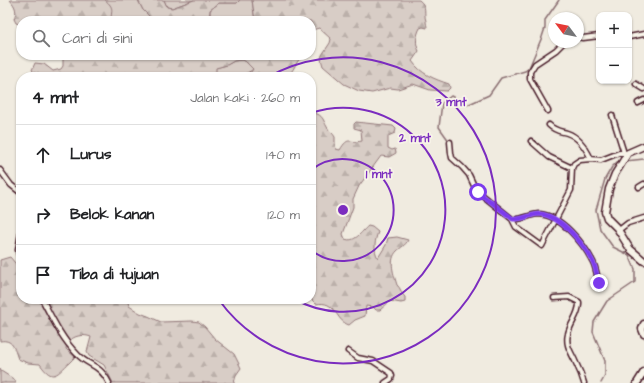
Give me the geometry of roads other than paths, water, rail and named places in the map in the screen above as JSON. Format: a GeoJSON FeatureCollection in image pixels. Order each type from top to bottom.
{"type":"FeatureCollection","features":[{"type":"Feature","properties":{"kind":"street"},"geometry":{"type":"LineString","coordinates":[[632,36],[644,34]]}},
{"type":"Feature","properties":{"kind":"street"},"geometry":{"type":"LineString","coordinates":[[584,38],[596,36]]}},
{"type":"Feature","properties":{"kind":"street"},"geometry":{"type":"LineString","coordinates":[[548,111],[530,79],[530,72],[535,64],[558,48]]}},
{"type":"Feature","properties":{"kind":"street"},"geometry":{"type":"LineString","coordinates":[[636,84],[644,89]]}},
{"type":"Feature","properties":{"kind":"street"},"geometry":{"type":"LineString","coordinates":[[638,104],[644,100]]}},
{"type":"Feature","properties":{"kind":"street"},"geometry":{"type":"LineString","coordinates":[[612,115],[626,154],[611,183],[605,206],[607,218],[619,230],[630,249],[644,262]]}},
{"type":"Feature","properties":{"kind":"street"},"geometry":{"type":"LineString","coordinates":[[549,125],[559,132],[567,133],[580,142],[591,159]]}},
{"type":"Feature","properties":{"kind":"street"},"geometry":{"type":"LineString","coordinates":[[530,141],[550,157],[572,168]]}},
{"type":"Feature","properties":{"kind":"street"},"geometry":{"type":"LineString","coordinates":[[450,142],[452,158],[469,175],[475,189],[512,219],[516,227],[541,246],[571,190],[572,168],[576,162],[591,159],[601,160],[619,153],[626,154],[644,146]]}},
{"type":"Feature","properties":{"kind":"street"},"geometry":{"type":"LineString","coordinates":[[0,170],[11,185],[16,189]]}},
{"type":"Feature","properties":{"kind":"street"},"geometry":{"type":"LineString","coordinates":[[639,187],[644,184]]}},
{"type":"Feature","properties":{"kind":"street"},"geometry":{"type":"LineString","coordinates":[[512,219],[539,214],[556,219],[574,235],[587,253],[593,263],[599,283]]}},
{"type":"Feature","properties":{"kind":"street"},"geometry":{"type":"LineString","coordinates":[[619,230],[628,223],[644,218]]}},
{"type":"Feature","properties":{"kind":"street"},"geometry":{"type":"LineString","coordinates":[[554,298],[569,297],[578,302],[578,310],[568,332],[567,345],[576,361],[584,383]]}},
{"type":"Feature","properties":{"kind":"street"},"geometry":{"type":"LineString","coordinates":[[44,304],[53,321],[77,354],[98,368],[109,383]]}},
{"type":"Feature","properties":{"kind":"street"},"geometry":{"type":"LineString","coordinates":[[644,324],[642,329],[644,334]]}},
{"type":"Feature","properties":{"kind":"street"},"geometry":{"type":"LineString","coordinates":[[348,351],[358,358],[373,362],[391,373],[391,379],[385,383]]}},
{"type":"Feature","properties":{"kind":"street"},"geometry":{"type":"LineString","coordinates":[[637,383],[644,372]]}},
{"type":"Feature","properties":{"kind":"waterway"},"geometry":{"type":"LineString","coordinates":[[449,141],[439,127],[442,103],[451,96],[467,105],[489,95],[501,78],[525,71],[529,68],[542,37],[545,28],[545,20],[559,0]]}},
{"type":"Feature","properties":{"kind":"waterway"},"geometry":{"type":"LineString","coordinates":[[626,161],[644,159]]}},
{"type":"Feature","properties":{"kind":"waterway"},"geometry":{"type":"LineString","coordinates":[[601,383],[605,376],[605,361],[593,332],[594,322],[607,301],[635,282],[635,269],[629,255],[613,247],[600,229],[596,210],[605,179],[612,167],[617,162],[620,162]]}}]}
